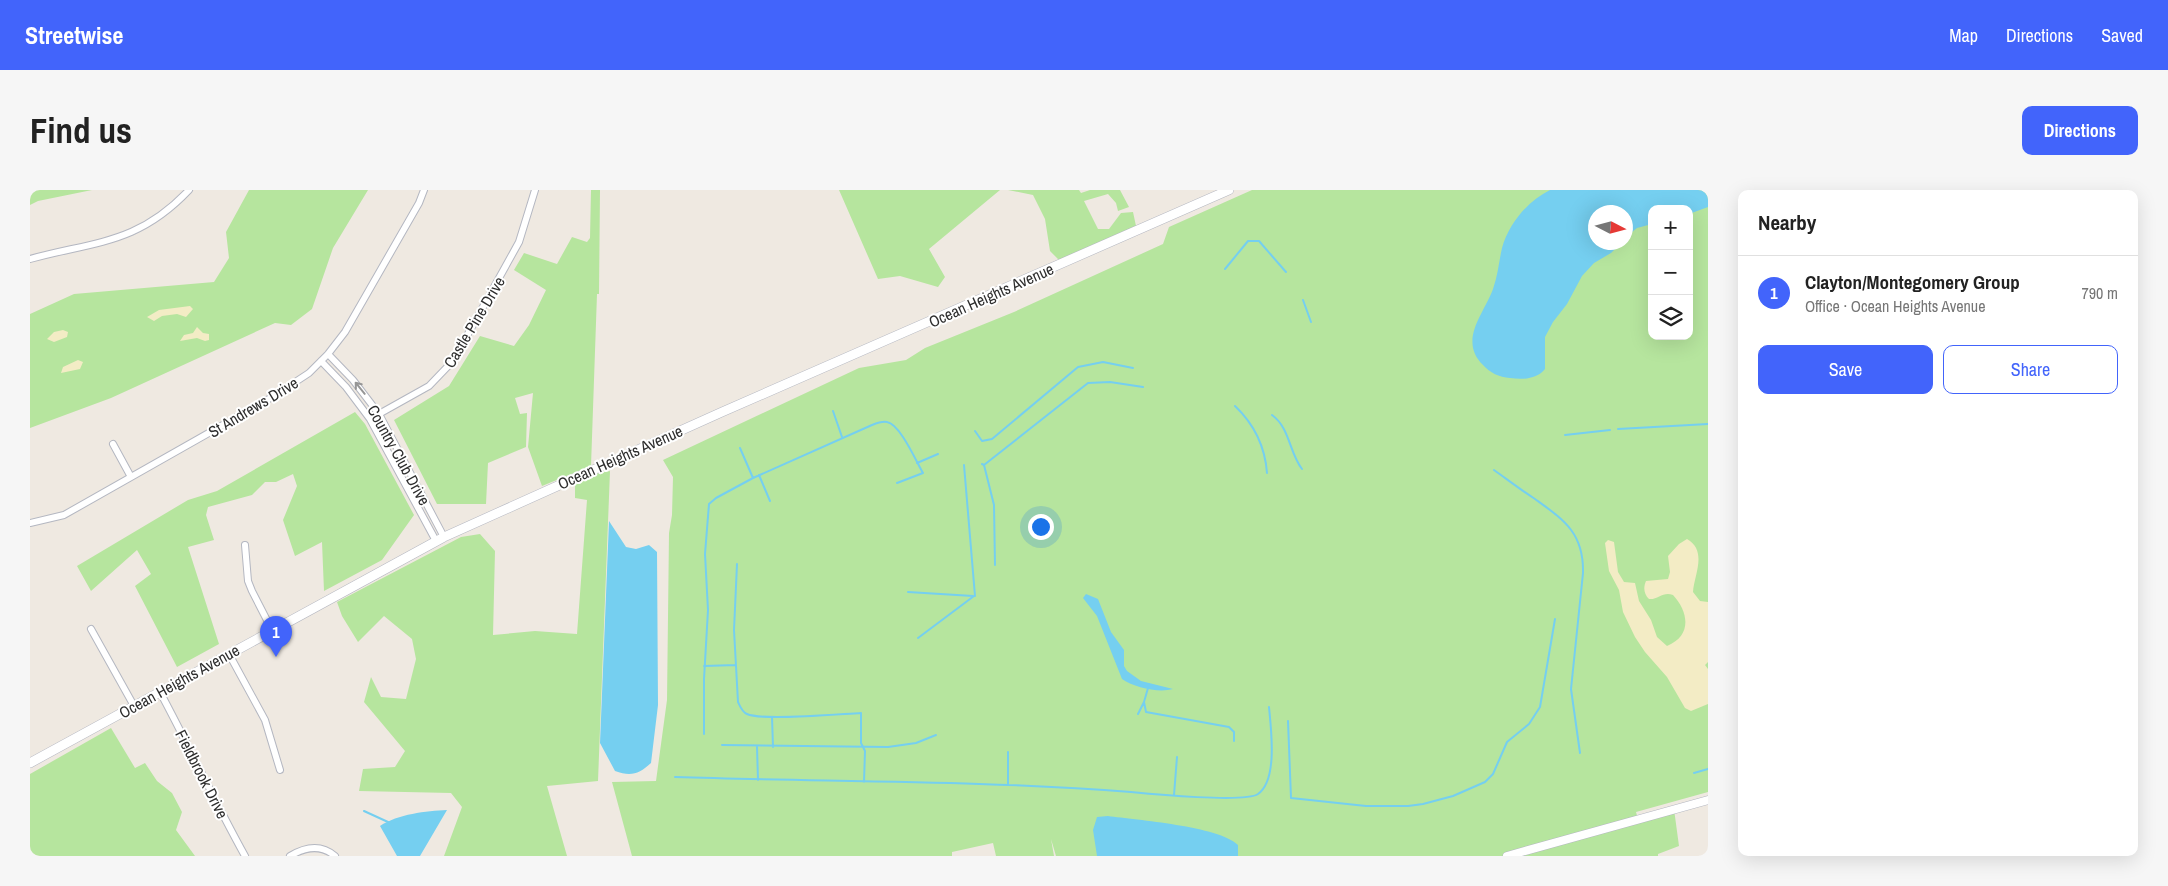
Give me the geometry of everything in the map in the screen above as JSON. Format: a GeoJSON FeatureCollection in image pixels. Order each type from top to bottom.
{"type":"FeatureCollection","features":[{"type":"Feature","properties":{"kind":"main road","name":"Ocean Heights Avenue"},"geometry":{"type":"LineString","coordinates":[[30,763],[440,539],[722,412],[1229,190]]}},
{"type":"Feature","properties":{"kind":"street"},"geometry":{"type":"LineString","coordinates":[[30,259],[90,246],[126,235],[159,217],[189,190]]}},
{"type":"Feature","properties":{"kind":"street","name":"St Andrews Drive"},"geometry":{"type":"LineString","coordinates":[[30,523],[64,514],[274,396],[303,377],[328,354],[345,332],[419,203],[424,190]]}},
{"type":"Feature","properties":{"kind":"street","name":"Castle Pine Drive"},"geometry":{"type":"LineString","coordinates":[[370,419],[429,386],[453,361],[520,242],[535,190]]}},
{"type":"Feature","properties":{"kind":"street","name":"Country Club Drive"},"geometry":{"type":"LineString","coordinates":[[328,354],[353,380],[379,414],[440,539]]}},
{"type":"Feature","properties":{"kind":"street","name":"Country Club Drive"},"geometry":{"type":"LineString","coordinates":[[320,361],[346,387],[370,419],[440,539]]}},
{"type":"Feature","properties":{"kind":"street"},"geometry":{"type":"LineString","coordinates":[[113,444],[131,477]]}},
{"type":"Feature","properties":{"kind":"street"},"geometry":{"type":"LineString","coordinates":[[245,545],[248,580],[252,592],[272,630]]}},
{"type":"Feature","properties":{"kind":"street"},"geometry":{"type":"LineString","coordinates":[[91,629],[134,706]]}},
{"type":"Feature","properties":{"kind":"street"},"geometry":{"type":"LineString","coordinates":[[229,654],[264,720],[280,770]]}},
{"type":"Feature","properties":{"kind":"street","name":"Fieldbrook Drive"},"geometry":{"type":"LineString","coordinates":[[160,692],[245,856]]}},
{"type":"Feature","properties":{"kind":"street"},"geometry":{"type":"LineString","coordinates":[[1507,856],[1708,800]]}},
{"type":"Feature","properties":{"kind":"street"},"geometry":{"type":"LineString","coordinates":[[290,856],[309,848],[327,850],[335,856]]}},
{"type":"Feature","properties":{"kind":"green space"},"geometry":{"type":"Polygon","coordinates":[[[30,190],[92,190],[38,201],[30,205],[30,190]]]}},
{"type":"Feature","properties":{"kind":"green space"},"geometry":{"type":"Polygon","coordinates":[[[249,190],[368,190],[333,248],[312,309],[291,325],[275,323],[111,398],[30,428],[30,314],[74,294],[214,282],[229,258],[226,232],[249,190]]]}},
{"type":"Feature","properties":{"kind":"green space"},"geometry":{"type":"Polygon","coordinates":[[[591,190],[600,190],[599,294],[597,294],[591,466],[542,486],[528,447],[533,393],[515,398],[520,414],[527,413],[526,447],[488,463],[486,504],[437,504],[394,420],[449,386],[480,336],[514,346],[529,325],[546,290],[514,270],[524,253],[557,264],[572,237],[587,242],[590,238],[591,190]]]}},
{"type":"Feature","properties":{"kind":"green space"},"geometry":{"type":"Polygon","coordinates":[[[839,190],[1000,190],[929,249],[945,277],[938,287],[900,276],[878,279],[839,190]]]}},
{"type":"Feature","properties":{"kind":"green space"},"geometry":{"type":"Polygon","coordinates":[[[1008,190],[1079,190],[1081,193],[1090,190],[1120,190],[1129,207],[1118,211],[1116,203],[1108,194],[1084,201],[1098,229],[1109,229],[1121,213],[1133,212],[1136,226],[1059,260],[1050,251],[1045,219],[1033,195],[1008,190]]]}},
{"type":"Feature","properties":{"kind":"green space"},"geometry":{"type":"Polygon","coordinates":[[[1252,190],[1708,190],[1708,792],[1636,812],[1638,819],[1674,809],[1679,846],[1658,854],[1658,856],[1056,856],[1051,839],[1054,856],[996,856],[993,843],[952,852],[952,856],[632,856],[612,782],[656,781],[667,700],[669,533],[672,515],[673,477],[663,460],[859,368],[906,360],[925,348],[1014,312],[1163,244],[1169,227],[1252,190]]]}},
{"type":"Feature","properties":{"kind":"green space"},"geometry":{"type":"Polygon","coordinates":[[[355,412],[365,424],[414,515],[382,560],[324,591],[322,542],[295,556],[283,520],[297,486],[293,474],[276,482],[265,482],[252,495],[208,507],[206,515],[214,540],[188,547],[219,644],[177,667],[135,586],[151,574],[137,550],[91,591],[77,566],[188,500],[217,491],[355,412]]]}},
{"type":"Feature","properties":{"kind":"green space"},"geometry":{"type":"Polygon","coordinates":[[[610,471],[598,781],[547,786],[567,856],[444,856],[462,807],[451,793],[359,791],[363,769],[395,767],[405,751],[364,702],[371,677],[381,697],[406,699],[416,659],[412,639],[384,616],[358,642],[342,616],[337,602],[461,537],[480,534],[495,551],[493,635],[535,631],[577,634],[587,500],[575,498],[575,483],[595,474],[610,471]]]}},
{"type":"Feature","properties":{"kind":"green space"},"geometry":{"type":"Polygon","coordinates":[[[111,728],[135,768],[145,763],[157,781],[172,793],[182,812],[176,830],[195,856],[30,856],[30,774],[111,728]]]}},
{"type":"Feature","properties":{"kind":"sand"},"geometry":{"type":"Polygon","coordinates":[[[190,306],[193,309],[186,317],[177,314],[162,316],[154,321],[147,317],[159,310],[190,306]]]}},
{"type":"Feature","properties":{"kind":"sand"},"geometry":{"type":"Polygon","coordinates":[[[197,327],[203,333],[209,334],[209,340],[205,341],[197,338],[180,341],[184,335],[193,333],[197,327]]]}},
{"type":"Feature","properties":{"kind":"sand"},"geometry":{"type":"Polygon","coordinates":[[[63,330],[68,332],[67,337],[54,342],[47,339],[54,332],[63,330]]]}},
{"type":"Feature","properties":{"kind":"sand"},"geometry":{"type":"Polygon","coordinates":[[[78,360],[83,362],[80,369],[61,373],[63,367],[78,360]]]}},
{"type":"Feature","properties":{"kind":"sand"},"geometry":{"type":"Polygon","coordinates":[[[1687,539],[1697,550],[1698,557],[1693,592],[1700,601],[1708,602],[1708,662],[1705,665],[1708,669],[1708,704],[1691,711],[1685,708],[1667,677],[1645,652],[1635,637],[1623,612],[1619,590],[1609,571],[1605,543],[1608,540],[1614,542],[1618,572],[1624,582],[1635,583],[1639,601],[1651,620],[1657,637],[1667,646],[1681,636],[1684,630],[1685,616],[1673,595],[1666,594],[1649,599],[1644,591],[1644,586],[1646,581],[1668,579],[1670,572],[1668,556],[1679,544],[1687,539]]]}},
{"type":"Feature","properties":{"kind":"water"},"geometry":{"type":"Polygon","coordinates":[[[1550,190],[1708,190],[1708,207],[1693,213],[1693,205],[1648,205],[1648,225],[1633,231],[1633,205],[1588,205],[1588,250],[1614,250],[1594,263],[1582,276],[1567,304],[1553,322],[1545,337],[1545,369],[1538,375],[1529,378],[1502,377],[1489,370],[1476,356],[1473,346],[1475,327],[1493,289],[1502,248],[1509,230],[1520,214],[1550,190]]]}},
{"type":"Feature","properties":{"kind":"water"},"geometry":{"type":"Polygon","coordinates":[[[609,521],[626,547],[636,549],[649,545],[657,552],[658,705],[651,763],[643,770],[630,774],[615,771],[600,743],[609,521]]]}},
{"type":"Feature","properties":{"kind":"water"},"geometry":{"type":"Polygon","coordinates":[[[1086,594],[1098,599],[1111,632],[1124,650],[1124,666],[1127,671],[1141,681],[1173,689],[1147,689],[1122,679],[1097,616],[1083,598],[1086,594]]]}},
{"type":"Feature","properties":{"kind":"water"},"geometry":{"type":"Polygon","coordinates":[[[447,810],[420,856],[397,856],[380,826],[404,816],[421,812],[447,810]]]}},
{"type":"Feature","properties":{"kind":"water"},"geometry":{"type":"Polygon","coordinates":[[[1108,816],[1176,825],[1214,833],[1228,838],[1238,845],[1238,856],[1097,856],[1093,830],[1097,817],[1108,816]]]}},
{"type":"Feature","properties":{"kind":"waterway"},"geometry":{"type":"LineString","coordinates":[[1225,269],[1248,241],[1259,241],[1286,272]]}},
{"type":"Feature","properties":{"kind":"waterway"},"geometry":{"type":"LineString","coordinates":[[1303,300],[1311,322]]}},
{"type":"Feature","properties":{"kind":"waterway"},"geometry":{"type":"LineString","coordinates":[[975,431],[982,441],[992,439],[1078,367],[1103,362],[1133,368]]}},
{"type":"Feature","properties":{"kind":"waterway"},"geometry":{"type":"LineString","coordinates":[[984,465],[1088,383],[1110,382],[1143,387]]}},
{"type":"Feature","properties":{"kind":"waterway"},"geometry":{"type":"LineString","coordinates":[[1235,406],[1248,421],[1258,437],[1264,454],[1267,473]]}},
{"type":"Feature","properties":{"kind":"waterway"},"geometry":{"type":"LineString","coordinates":[[833,411],[842,437]]}},
{"type":"Feature","properties":{"kind":"waterway"},"geometry":{"type":"LineString","coordinates":[[1272,415],[1278,420],[1286,433],[1294,455],[1302,469]]}},
{"type":"Feature","properties":{"kind":"waterway"},"geometry":{"type":"LineString","coordinates":[[704,734],[704,679],[708,610],[705,554],[709,504],[716,498],[753,478],[872,425],[883,422],[892,424],[897,429],[923,473],[897,483]]}},
{"type":"Feature","properties":{"kind":"waterway"},"geometry":{"type":"LineString","coordinates":[[1618,429],[1708,424]]}},
{"type":"Feature","properties":{"kind":"waterway"},"geometry":{"type":"LineString","coordinates":[[1565,435],[1610,430]]}},
{"type":"Feature","properties":{"kind":"waterway"},"geometry":{"type":"LineString","coordinates":[[740,448],[753,478]]}},
{"type":"Feature","properties":{"kind":"waterway"},"geometry":{"type":"LineString","coordinates":[[917,463],[938,454]]}},
{"type":"Feature","properties":{"kind":"waterway"},"geometry":{"type":"LineString","coordinates":[[982,464],[984,465],[994,505],[995,565]]}},
{"type":"Feature","properties":{"kind":"waterway"},"geometry":{"type":"LineString","coordinates":[[964,465],[975,596]]}},
{"type":"Feature","properties":{"kind":"waterway"},"geometry":{"type":"LineString","coordinates":[[1494,470],[1563,521],[1576,538],[1580,548],[1583,573],[1571,689],[1580,753]]}},
{"type":"Feature","properties":{"kind":"waterway"},"geometry":{"type":"LineString","coordinates":[[759,475],[770,501]]}},
{"type":"Feature","properties":{"kind":"waterway"},"geometry":{"type":"LineString","coordinates":[[737,564],[734,630],[738,702],[741,709],[747,714],[768,717],[861,713],[861,743],[865,751],[864,782]]}},
{"type":"Feature","properties":{"kind":"waterway"},"geometry":{"type":"LineString","coordinates":[[908,592],[973,596]]}},
{"type":"Feature","properties":{"kind":"waterway"},"geometry":{"type":"LineString","coordinates":[[918,638],[974,596]]}},
{"type":"Feature","properties":{"kind":"waterway"},"geometry":{"type":"LineString","coordinates":[[1288,721],[1291,798],[1366,806],[1408,806],[1453,796],[1485,782],[1493,774],[1507,742],[1529,724],[1540,707],[1555,619]]}},
{"type":"Feature","properties":{"kind":"waterway"},"geometry":{"type":"LineString","coordinates":[[704,666],[736,665]]}},
{"type":"Feature","properties":{"kind":"waterway"},"geometry":{"type":"LineString","coordinates":[[1148,688],[1144,702],[1146,712],[1229,727],[1234,732],[1234,741]]}},
{"type":"Feature","properties":{"kind":"waterway"},"geometry":{"type":"LineString","coordinates":[[1138,714],[1144,702]]}},
{"type":"Feature","properties":{"kind":"waterway"},"geometry":{"type":"LineString","coordinates":[[675,777],[960,783],[1074,788],[1217,798],[1250,797],[1258,794],[1264,787],[1271,766],[1269,707]]}},
{"type":"Feature","properties":{"kind":"waterway"},"geometry":{"type":"LineString","coordinates":[[772,717],[773,747]]}},
{"type":"Feature","properties":{"kind":"waterway"},"geometry":{"type":"LineString","coordinates":[[722,745],[888,747],[916,743],[936,735]]}},
{"type":"Feature","properties":{"kind":"waterway"},"geometry":{"type":"LineString","coordinates":[[757,747],[758,780]]}},
{"type":"Feature","properties":{"kind":"waterway"},"geometry":{"type":"LineString","coordinates":[[1008,752],[1008,785]]}},
{"type":"Feature","properties":{"kind":"waterway"},"geometry":{"type":"LineString","coordinates":[[1174,795],[1177,757]]}},
{"type":"Feature","properties":{"kind":"waterway"},"geometry":{"type":"LineString","coordinates":[[1694,773],[1708,769]]}},
{"type":"Feature","properties":{"kind":"waterway"},"geometry":{"type":"LineString","coordinates":[[364,811],[388,822]]}},
{"type":"Feature","properties":{"kind":"place","name":"Clayton/Montegomery Group"},"geometry":{"type":"Point","coordinates":[276,657]}}]}
